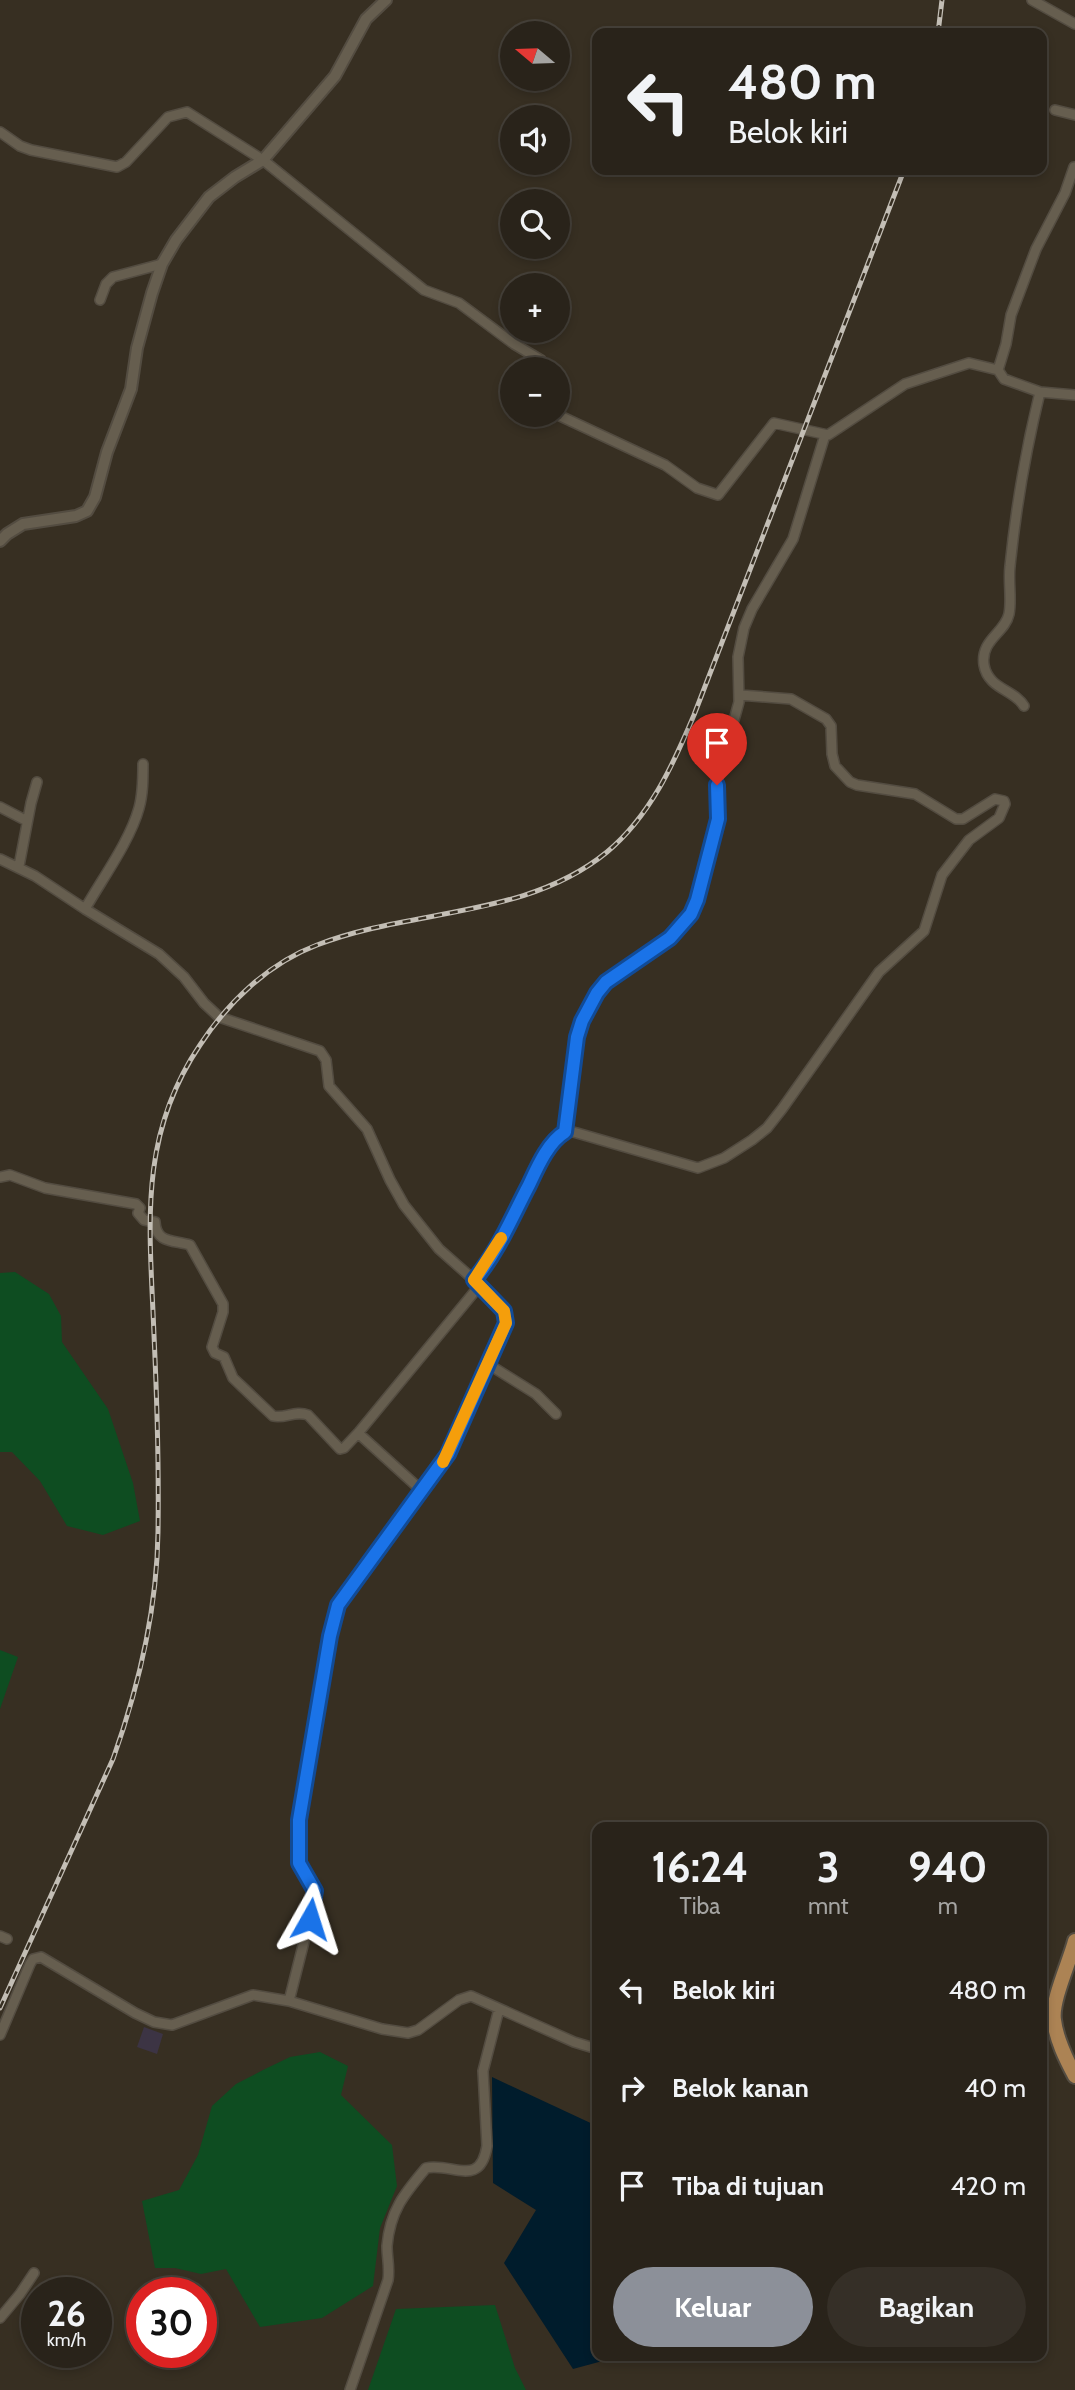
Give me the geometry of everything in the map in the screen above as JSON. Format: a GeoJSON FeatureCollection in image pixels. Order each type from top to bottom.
{"type":"FeatureCollection","features":[{"type":"Feature","properties":{"kind":"main road"},"geometry":{"type":"LineString","coordinates":[[1075,1941],[1048,2015],[1054,2020],[1060,2043],[1075,2076]]}},
{"type":"Feature","properties":{"kind":"street"},"geometry":{"type":"LineString","coordinates":[[0,541],[23,524],[76,516],[87,511],[92,504],[107,452],[131,389],[144,318],[162,264],[176,240],[209,197],[263,160],[335,76],[366,19],[386,0]]}},
{"type":"Feature","properties":{"kind":"street"},"geometry":{"type":"LineString","coordinates":[[1032,0],[1075,24]]}},
{"type":"Feature","properties":{"kind":"street"},"geometry":{"type":"LineString","coordinates":[[1055,110],[1075,115]]}},
{"type":"Feature","properties":{"kind":"street"},"geometry":{"type":"LineString","coordinates":[[0,132],[31,150],[117,167],[126,162],[168,117],[187,112],[263,160],[425,290],[459,303],[536,357]]}},
{"type":"Feature","properties":{"kind":"street"},"geometry":{"type":"LineString","coordinates":[[998,370],[1011,315],[1036,249],[1065,193],[1074,167]]}},
{"type":"Feature","properties":{"kind":"street"},"geometry":{"type":"LineString","coordinates":[[100,300],[106,284],[113,277],[162,264]]}},
{"type":"Feature","properties":{"kind":"street"},"geometry":{"type":"LineString","coordinates":[[0,1177],[10,1175],[45,1188],[136,1204],[140,1208],[138,1213],[144,1220],[155,1222],[155,1231],[159,1236],[190,1245],[223,1304],[212,1346],[215,1353],[223,1357],[233,1378],[274,1416],[301,1412],[308,1415],[338,1448],[344,1448],[477,1282],[536,1170],[557,1139],[565,1132],[577,1037],[588,1007],[606,982],[670,938],[682,926],[697,900],[718,819],[718,778],[740,695],[738,657],[744,628],[752,609],[793,539],[825,435],[905,384],[969,363],[998,370],[1004,379],[1040,392],[1075,395]]}},
{"type":"Feature","properties":{"kind":"street"},"geometry":{"type":"LineString","coordinates":[[1024,706],[992,681],[985,669],[984,656],[989,642],[1009,617],[1011,560],[1028,441],[1040,392]]}},
{"type":"Feature","properties":{"kind":"street"},"geometry":{"type":"LineString","coordinates":[[570,421],[665,465],[697,488],[714,495],[724,491],[774,423],[825,435]]}},
{"type":"Feature","properties":{"kind":"street"},"geometry":{"type":"LineString","coordinates":[[565,1132],[577,1133],[698,1168],[716,1162],[741,1148],[767,1128],[782,1109],[879,972],[924,931],[942,875],[969,839],[1002,813],[1004,801],[995,799],[963,819],[956,819],[915,794],[850,782],[835,766],[831,726],[825,719],[792,699],[740,695]]}},
{"type":"Feature","properties":{"kind":"street"},"geometry":{"type":"LineString","coordinates":[[85,909],[135,820],[142,790],[144,764]]}},
{"type":"Feature","properties":{"kind":"street"},"geometry":{"type":"LineString","coordinates":[[19,866],[37,782]]}},
{"type":"Feature","properties":{"kind":"street"},"geometry":{"type":"LineString","coordinates":[[0,807],[27,821]]}},
{"type":"Feature","properties":{"kind":"street"},"geometry":{"type":"LineString","coordinates":[[0,859],[19,866],[159,954],[219,1017],[320,1051],[326,1060],[329,1086],[367,1129],[404,1205],[439,1249],[477,1282],[504,1311],[506,1323],[448,1454],[344,1594],[333,1621],[297,1844],[299,1863],[315,1891],[314,1902],[289,2001]]}},
{"type":"Feature","properties":{"kind":"street"},"geometry":{"type":"LineString","coordinates":[[488,1364],[536,1394],[556,1414]]}},
{"type":"Feature","properties":{"kind":"street"},"geometry":{"type":"LineString","coordinates":[[358,1433],[421,1490]]}},
{"type":"Feature","properties":{"kind":"street"},"geometry":{"type":"LineString","coordinates":[[0,2035],[30,1964],[37,1957],[46,1958],[135,2013],[163,2025],[172,2025],[246,1996],[260,1995],[408,2034],[418,2030],[464,1997],[477,1998],[592,2047]]}},
{"type":"Feature","properties":{"kind":"street"},"geometry":{"type":"LineString","coordinates":[[350,2390],[388,2280],[387,2247],[398,2203],[426,2168],[470,2171],[477,2168],[485,2156],[487,2146],[483,2071],[499,2009]]}},
{"type":"Feature","properties":{"kind":"street"},"geometry":{"type":"LineString","coordinates":[[0,2318],[34,2273]]}},
{"type":"Feature","properties":{"kind":"shaded area"},"geometry":{"type":"Polygon","coordinates":[[[144,2027],[163,2034],[157,2054],[137,2047],[144,2027]]]}},
{"type":"Feature","properties":{"kind":"green space"},"geometry":{"type":"Polygon","coordinates":[[[15,1272],[49,1294],[61,1316],[62,1342],[108,1409],[133,1483],[140,1521],[103,1535],[67,1526],[40,1481],[12,1452],[0,1452],[0,1273],[15,1272]]]}},
{"type":"Feature","properties":{"kind":"green space"},"geometry":{"type":"Polygon","coordinates":[[[0,1650],[18,1657],[0,1709],[0,1650]]]}},
{"type":"Feature","properties":{"kind":"green space"},"geometry":{"type":"Polygon","coordinates":[[[320,2052],[348,2066],[341,2095],[392,2145],[397,2186],[380,2228],[373,2286],[322,2318],[260,2327],[226,2269],[201,2274],[175,2268],[155,2268],[142,2201],[179,2190],[198,2155],[212,2106],[236,2084],[290,2057],[320,2052]]]}},
{"type":"Feature","properties":{"kind":"green space"},"geometry":{"type":"Polygon","coordinates":[[[495,2305],[515,2368],[526,2390],[368,2390],[396,2309],[495,2305]]]}},
{"type":"Feature","properties":{"kind":"water"},"geometry":{"type":"Polygon","coordinates":[[[492,2077],[592,2124],[592,2361],[603,2361],[573,2369],[504,2263],[536,2210],[493,2183],[492,2077]]]}},
{"type":"Feature","properties":{"kind":"railway"},"geometry":{"type":"LineString","coordinates":[[939,28],[942,0]]}},
{"type":"Feature","properties":{"kind":"railway"},"geometry":{"type":"LineString","coordinates":[[0,2008],[113,1759],[131,1704],[145,1647],[154,1590],[158,1532],[157,1409],[150,1221],[152,1185],[166,1115],[180,1080],[200,1045],[223,1014],[251,986],[282,962],[317,945],[353,933],[467,910],[540,890],[575,874],[607,852],[636,822],[669,771],[694,715],[902,175]]}},
{"type":"Feature","properties":{"kind":"slow traffic"},"geometry":{"type":"LineString","coordinates":[[443,1462],[506,1323],[504,1311],[474,1280],[501,1238]]}},
{"type":"Feature","properties":{"kind":"route"},"geometry":{"type":"LineString","coordinates":[[310,1919],[315,1891],[313,1883],[299,1863],[299,1820],[330,1636],[338,1605],[448,1454],[506,1323],[504,1311],[474,1280],[491,1257],[536,1170],[557,1139],[565,1132],[577,1037],[588,1007],[606,982],[670,938],[691,914],[718,819],[717,785]]}}]}
